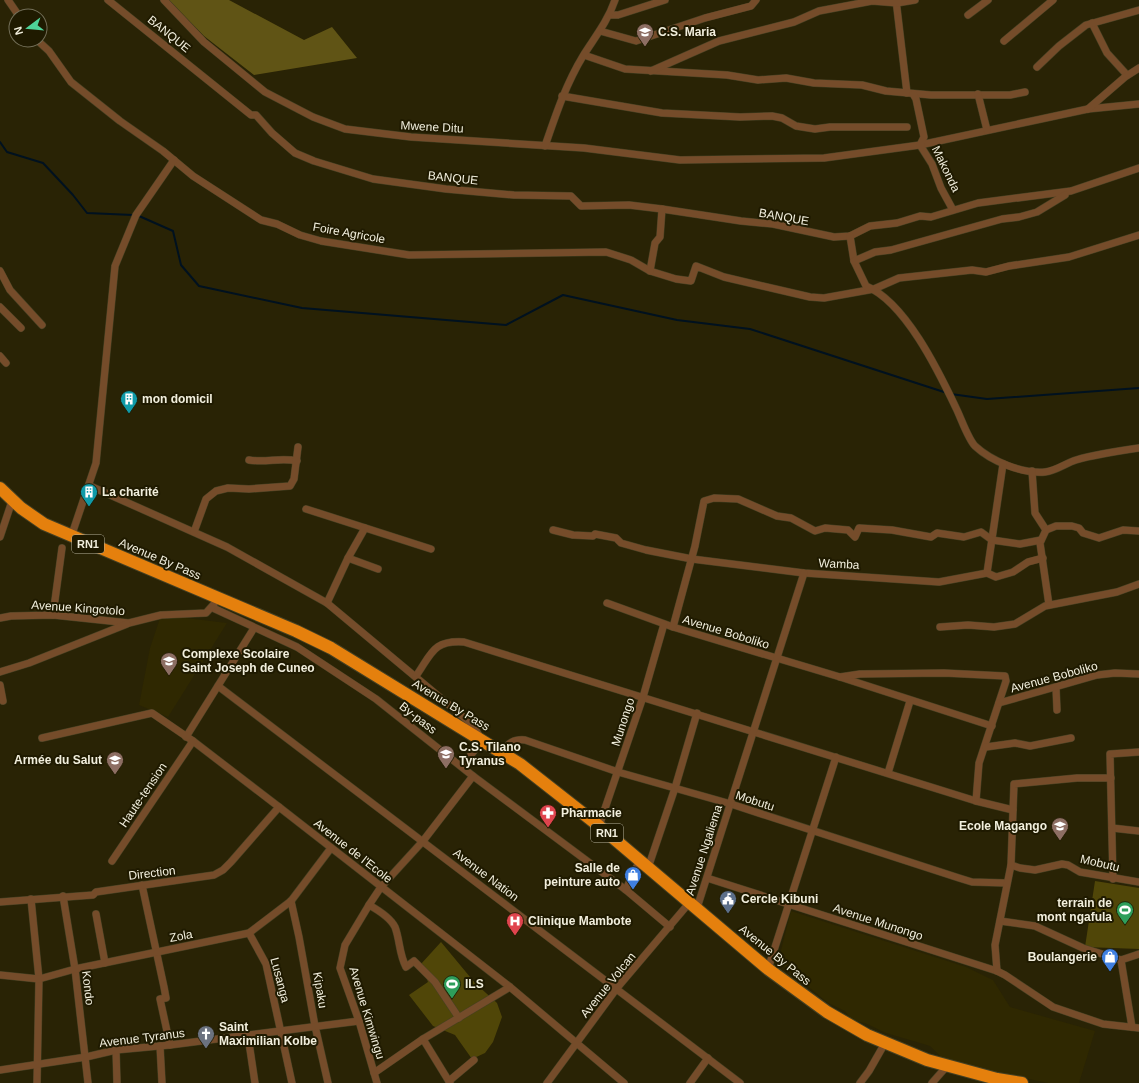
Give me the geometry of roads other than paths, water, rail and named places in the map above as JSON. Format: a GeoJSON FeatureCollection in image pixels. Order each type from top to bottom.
{"type":"FeatureCollection","features":[{"type":"Feature","properties":{"kind":"highway","name":"Avenue By Pass"},"geometry":{"type":"LineString","coordinates":[[0,488],[12,501],[32,517],[72,537],[214,603],[296,631],[331,648],[501,752],[541,780],[599,826],[768,969],[827,1012],[885,1043],[946,1066],[996,1081],[1022,1083]]}},
{"type":"Feature","properties":{"kind":"street","name":"BANQUE"},"geometry":{"type":"LineString","coordinates":[[108,0],[251,115],[256,115],[274,135],[292,151],[314,161],[373,179],[385,181],[514,195],[571,196],[581,206],[630,206],[662,209],[741,222],[773,224],[834,237],[850,236]]}},
{"type":"Feature","properties":{"kind":"street","name":"Mwene Ditu"},"geometry":{"type":"LineString","coordinates":[[164,0],[207,44],[265,92],[313,117],[345,129],[411,137],[584,148],[680,160],[742,161],[824,158],[920,145],[1088,109],[1139,104]]}},
{"type":"Feature","properties":{"kind":"street"},"geometry":{"type":"LineString","coordinates":[[545,146],[562,96],[584,55],[610,15],[615,0]]}},
{"type":"Feature","properties":{"kind":"street"},"geometry":{"type":"LineString","coordinates":[[610,15],[618,15],[665,0]]}},
{"type":"Feature","properties":{"kind":"street"},"geometry":{"type":"LineString","coordinates":[[600,31],[636,41],[705,18],[751,6],[756,0]]}},
{"type":"Feature","properties":{"kind":"street"},"geometry":{"type":"LineString","coordinates":[[651,72],[718,41],[794,22],[818,11],[872,1],[896,2],[916,0]]}},
{"type":"Feature","properties":{"kind":"street"},"geometry":{"type":"LineString","coordinates":[[968,15],[988,0]]}},
{"type":"Feature","properties":{"kind":"street"},"geometry":{"type":"LineString","coordinates":[[1004,41],[1053,0]]}},
{"type":"Feature","properties":{"kind":"street","name":"Makonda"},"geometry":{"type":"LineString","coordinates":[[896,2],[910,93],[916,99],[924,137],[920,145],[932,164],[941,188],[953,210]]}},
{"type":"Feature","properties":{"kind":"street"},"geometry":{"type":"LineString","coordinates":[[1037,67],[1086,25],[1139,10]]}},
{"type":"Feature","properties":{"kind":"street"},"geometry":{"type":"LineString","coordinates":[[1092,23],[1107,53],[1127,75]]}},
{"type":"Feature","properties":{"kind":"street","name":"Foire Agricole"},"geometry":{"type":"LineString","coordinates":[[46,48],[70,82],[94,98],[120,121],[174,160],[193,176],[261,220],[277,224],[300,235],[321,241],[409,254],[606,252],[631,260],[650,271],[676,279],[691,281],[696,266],[724,277],[818,298],[857,293],[874,289]]}},
{"type":"Feature","properties":{"kind":"street"},"geometry":{"type":"LineString","coordinates":[[584,55],[625,69],[651,72],[727,76],[758,80],[786,78],[814,83],[862,85],[886,91],[910,93],[1010,95],[1025,92]]}},
{"type":"Feature","properties":{"kind":"street"},"geometry":{"type":"LineString","coordinates":[[1088,109],[1127,75],[1139,68]]}},
{"type":"Feature","properties":{"kind":"street"},"geometry":{"type":"LineString","coordinates":[[978,94],[987,130]]}},
{"type":"Feature","properties":{"kind":"street"},"geometry":{"type":"LineString","coordinates":[[562,96],[657,113],[740,117],[772,116],[782,118],[796,126],[805,128],[907,127]]}},
{"type":"Feature","properties":{"kind":"street"},"geometry":{"type":"LineString","coordinates":[[72,537],[90,486],[96,458],[115,266],[136,215],[174,160]]}},
{"type":"Feature","properties":{"kind":"street"},"geometry":{"type":"LineString","coordinates":[[854,261],[875,252],[891,250],[1002,219],[1019,217],[1037,212],[1050,202],[1076,190],[1139,168]]}},
{"type":"Feature","properties":{"kind":"street"},"geometry":{"type":"LineString","coordinates":[[1076,190],[1056,194],[978,203],[930,217],[920,216],[897,223],[870,226],[850,236],[854,261],[866,286],[874,289],[894,305],[906,321],[943,381],[975,446],[1002,464],[1032,471],[1045,472],[1084,458],[1139,448]]}},
{"type":"Feature","properties":{"kind":"street"},"geometry":{"type":"LineString","coordinates":[[650,271],[655,243],[660,237],[662,209]]}},
{"type":"Feature","properties":{"kind":"street"},"geometry":{"type":"LineString","coordinates":[[874,289],[899,278],[972,270],[986,272],[1009,266],[1069,257],[1139,235]]}},
{"type":"Feature","properties":{"kind":"street"},"geometry":{"type":"LineString","coordinates":[[0,271],[10,290],[42,325]]}},
{"type":"Feature","properties":{"kind":"street"},"geometry":{"type":"LineString","coordinates":[[0,307],[21,328]]}},
{"type":"Feature","properties":{"kind":"street"},"geometry":{"type":"LineString","coordinates":[[0,356],[6,363]]}},
{"type":"Feature","properties":{"kind":"street"},"geometry":{"type":"LineString","coordinates":[[194,532],[206,499],[216,491],[228,488],[249,489],[290,486],[294,479],[298,447]]}},
{"type":"Feature","properties":{"kind":"street"},"geometry":{"type":"LineString","coordinates":[[249,460],[272,461],[285,458],[297,461]]}},
{"type":"Feature","properties":{"kind":"street"},"geometry":{"type":"LineString","coordinates":[[987,572],[1002,464]]}},
{"type":"Feature","properties":{"kind":"street"},"geometry":{"type":"LineString","coordinates":[[1032,471],[1035,513],[1040,524],[1046,530]]}},
{"type":"Feature","properties":{"kind":"street"},"geometry":{"type":"LineString","coordinates":[[90,486],[194,532],[247,558],[327,603],[473,725],[482,741],[462,766]]}},
{"type":"Feature","properties":{"kind":"street"},"geometry":{"type":"LineString","coordinates":[[673,627],[692,559],[704,501],[714,498],[738,499],[778,516],[792,518],[815,531],[826,528],[848,530],[855,537],[859,528],[873,528],[930,537],[937,532],[964,537],[981,532],[992,540],[1020,544],[1041,540]]}},
{"type":"Feature","properties":{"kind":"street"},"geometry":{"type":"LineString","coordinates":[[0,536],[2,521],[12,501]]}},
{"type":"Feature","properties":{"kind":"street"},"geometry":{"type":"LineString","coordinates":[[306,509],[432,549]]}},
{"type":"Feature","properties":{"kind":"street"},"geometry":{"type":"LineString","coordinates":[[1048,605],[1041,540],[1046,530],[1056,526],[1072,526],[1079,528],[1083,533],[1096,538],[1123,530],[1139,531]]}},
{"type":"Feature","properties":{"kind":"street"},"geometry":{"type":"LineString","coordinates":[[327,603],[348,558],[365,528]]}},
{"type":"Feature","properties":{"kind":"street","name":"Wamba"},"geometry":{"type":"LineString","coordinates":[[553,530],[573,535],[601,534],[616,538],[621,543],[692,559],[804,573],[939,582],[987,572],[996,577],[1013,572],[1028,562],[1043,558]]}},
{"type":"Feature","properties":{"kind":"street"},"geometry":{"type":"LineString","coordinates":[[54,615],[62,548]]}},
{"type":"Feature","properties":{"kind":"street"},"geometry":{"type":"LineString","coordinates":[[348,558],[378,569]]}},
{"type":"Feature","properties":{"kind":"street","name":"Avenue Ngaliema"},"geometry":{"type":"LineString","coordinates":[[693,905],[707,878],[804,573]]}},
{"type":"Feature","properties":{"kind":"street"},"geometry":{"type":"LineString","coordinates":[[940,627],[968,625],[994,627],[1015,624],[1048,605],[1117,592],[1139,584]]}},
{"type":"Feature","properties":{"kind":"street","name":"Avenue Kingotolo"},"geometry":{"type":"LineString","coordinates":[[0,618],[11,616],[54,615],[129,623],[161,615],[181,613],[202,614],[214,603]]}},
{"type":"Feature","properties":{"kind":"street","name":"By-pass"},"geometry":{"type":"LineString","coordinates":[[214,603],[254,628],[297,647],[376,699],[473,776],[626,890],[670,927]]}},
{"type":"Feature","properties":{"kind":"street","name":"Avenue Boboliko"},"geometry":{"type":"LineString","coordinates":[[607,603],[673,627],[840,677],[910,701],[992,726]]}},
{"type":"Feature","properties":{"kind":"street"},"geometry":{"type":"LineString","coordinates":[[0,672],[29,663],[129,623]]}},
{"type":"Feature","properties":{"kind":"street","name":"Munongo"},"geometry":{"type":"LineString","coordinates":[[599,826],[643,696],[664,624]]}},
{"type":"Feature","properties":{"kind":"street"},"geometry":{"type":"LineString","coordinates":[[186,736],[254,628]]}},
{"type":"Feature","properties":{"kind":"street"},"geometry":{"type":"LineString","coordinates":[[416,676],[438,646],[453,641],[464,642],[643,696],[976,802],[1013,810]]}},
{"type":"Feature","properties":{"kind":"street","name":"Avenue Boboliko"},"geometry":{"type":"LineString","coordinates":[[999,703],[1056,688],[1097,675],[1115,673],[1139,674]]}},
{"type":"Feature","properties":{"kind":"street","name":"Avenue Boboliko"},"geometry":{"type":"LineString","coordinates":[[840,677],[854,674],[1000,674],[1006,678],[986,747],[979,763],[976,802]]}},
{"type":"Feature","properties":{"kind":"street"},"geometry":{"type":"LineString","coordinates":[[0,685],[2,701]]}},
{"type":"Feature","properties":{"kind":"street","name":"Avenue Nation"},"geometry":{"type":"LineString","coordinates":[[218,686],[740,1083]]}},
{"type":"Feature","properties":{"kind":"street"},"geometry":{"type":"LineString","coordinates":[[1056,688],[1057,710]]}},
{"type":"Feature","properties":{"kind":"street"},"geometry":{"type":"LineString","coordinates":[[888,773],[910,701]]}},
{"type":"Feature","properties":{"kind":"street","name":"Avenue de l'Ecole"},"geometry":{"type":"LineString","coordinates":[[42,738],[150,712],[193,741],[510,987],[624,1083]]}},
{"type":"Feature","properties":{"kind":"street"},"geometry":{"type":"LineString","coordinates":[[626,890],[632,875],[644,864],[675,788],[697,713]]}},
{"type":"Feature","properties":{"kind":"street"},"geometry":{"type":"LineString","coordinates":[[986,747],[1015,743],[1030,746],[1071,738]]}},
{"type":"Feature","properties":{"kind":"street","name":"Mobutu"},"geometry":{"type":"LineString","coordinates":[[501,752],[509,742],[518,739],[525,740],[618,772],[731,804],[966,880],[1006,883]]}},
{"type":"Feature","properties":{"kind":"street","name":"Haute-tension"},"geometry":{"type":"LineString","coordinates":[[112,861],[193,741]]}},
{"type":"Feature","properties":{"kind":"street"},"geometry":{"type":"LineString","coordinates":[[1113,879],[1110,754],[1139,752]]}},
{"type":"Feature","properties":{"kind":"street"},"geometry":{"type":"LineString","coordinates":[[768,969],[811,831],[836,757]]}},
{"type":"Feature","properties":{"kind":"street","name":"Avenue Kimwingu"},"geometry":{"type":"LineString","coordinates":[[377,1083],[359,1021],[340,968],[345,945],[381,887],[423,841],[473,776]]}},
{"type":"Feature","properties":{"kind":"street"},"geometry":{"type":"LineString","coordinates":[[997,972],[995,945],[1006,883],[1011,865],[1014,784],[1077,778],[1111,778]]}},
{"type":"Feature","properties":{"kind":"street","name":"Direction"},"geometry":{"type":"LineString","coordinates":[[0,902],[63,896],[93,895],[96,892],[214,875],[223,870],[279,807]]}},
{"type":"Feature","properties":{"kind":"street"},"geometry":{"type":"LineString","coordinates":[[1112,828],[1139,831]]}},
{"type":"Feature","properties":{"kind":"street","name":"Zola"},"geometry":{"type":"LineString","coordinates":[[0,975],[39,979],[75,969],[249,933],[291,901],[331,848]]}},
{"type":"Feature","properties":{"kind":"street","name":"Mobutu"},"geometry":{"type":"LineString","coordinates":[[1011,865],[1035,870],[1062,864],[1080,872],[1113,879],[1139,882]]}},
{"type":"Feature","properties":{"kind":"street","name":"Avenue Munongo"},"geometry":{"type":"LineString","coordinates":[[707,878],[1005,974],[1053,1008],[1092,1022],[1135,1028]]}},
{"type":"Feature","properties":{"kind":"street"},"geometry":{"type":"LineString","coordinates":[[142,885],[166,998],[160,999],[170,1045]]}},
{"type":"Feature","properties":{"kind":"street","name":"Kondo"},"geometry":{"type":"LineString","coordinates":[[63,896],[75,969],[88,1083]]}},
{"type":"Feature","properties":{"kind":"street"},"geometry":{"type":"LineString","coordinates":[[31,899],[39,979],[37,1083]]}},
{"type":"Feature","properties":{"kind":"street","name":"Kipaku"},"geometry":{"type":"LineString","coordinates":[[291,901],[315,1026],[328,1083]]}},
{"type":"Feature","properties":{"kind":"street"},"geometry":{"type":"LineString","coordinates":[[369,905],[383,914],[394,926],[402,958],[406,967],[414,961],[435,982],[459,1018]]}},
{"type":"Feature","properties":{"kind":"street","name":"Avenue Volcan"},"geometry":{"type":"LineString","coordinates":[[547,1083],[617,988],[670,927],[693,905]]}},
{"type":"Feature","properties":{"kind":"street"},"geometry":{"type":"LineString","coordinates":[[96,914],[105,963]]}},
{"type":"Feature","properties":{"kind":"street"},"geometry":{"type":"LineString","coordinates":[[1000,921],[1035,926],[1083,948],[1121,960],[1139,954]]}},
{"type":"Feature","properties":{"kind":"street","name":"Lusanga"},"geometry":{"type":"LineString","coordinates":[[249,933],[266,964],[292,1083]]}},
{"type":"Feature","properties":{"kind":"street"},"geometry":{"type":"LineString","coordinates":[[1121,960],[1135,1028]]}},
{"type":"Feature","properties":{"kind":"street"},"geometry":{"type":"LineString","coordinates":[[374,1073],[423,1039],[510,987]]}},
{"type":"Feature","properties":{"kind":"street","name":"Avenue Tyranus"},"geometry":{"type":"LineString","coordinates":[[0,1070],[38,1063],[86,1057],[116,1050],[248,1036],[359,1021]]}},
{"type":"Feature","properties":{"kind":"street"},"geometry":{"type":"LineString","coordinates":[[248,1036],[254,1083]]}},
{"type":"Feature","properties":{"kind":"street"},"geometry":{"type":"LineString","coordinates":[[423,1039],[450,1082],[474,1060]]}},
{"type":"Feature","properties":{"kind":"street"},"geometry":{"type":"LineString","coordinates":[[860,1083],[869,1071],[885,1043]]}},
{"type":"Feature","properties":{"kind":"street"},"geometry":{"type":"LineString","coordinates":[[160,1046],[162,1083]]}},
{"type":"Feature","properties":{"kind":"street"},"geometry":{"type":"LineString","coordinates":[[116,1050],[117,1083]]}},
{"type":"Feature","properties":{"kind":"street"},"geometry":{"type":"LineString","coordinates":[[690,1083],[708,1058]]}},
{"type":"Feature","properties":{"kind":"street"},"geometry":{"type":"LineString","coordinates":[[932,1083],[946,1066]]}},
{"type":"Feature","properties":{"kind":"waterway"},"geometry":{"type":"LineString","coordinates":[[0,142],[7,152],[43,163],[73,195],[87,213],[133,215]]}},
{"type":"Feature","properties":{"kind":"waterway"},"geometry":{"type":"LineString","coordinates":[[139,216],[173,231],[181,265],[199,286],[302,308],[506,325],[563,295],[677,320],[750,329],[947,393]]}},
{"type":"Feature","properties":{"kind":"waterway"},"geometry":{"type":"LineString","coordinates":[[951,394],[987,399],[1139,388]]}},
{"type":"Feature","properties":{"kind":"place","name":"C.S. Maria"},"geometry":{"type":"Point","coordinates":[645,47]}},
{"type":"Feature","properties":{"kind":"place","name":"mon domicil"},"geometry":{"type":"Point","coordinates":[129,414]}},
{"type":"Feature","properties":{"kind":"place","name":"La charité"},"geometry":{"type":"Point","coordinates":[89,507]}},
{"type":"Feature","properties":{"kind":"place","name":"Complexe Scolaire Saint Joseph de Cuneo"},"geometry":{"type":"Point","coordinates":[169,676]}},
{"type":"Feature","properties":{"kind":"place","name":"C.S. Tilano Tyranus"},"geometry":{"type":"Point","coordinates":[446,769]}},
{"type":"Feature","properties":{"kind":"place","name":"Armée du Salut"},"geometry":{"type":"Point","coordinates":[115,775]}},
{"type":"Feature","properties":{"kind":"place","name":"Pharmacie"},"geometry":{"type":"Point","coordinates":[548,828]}},
{"type":"Feature","properties":{"kind":"place","name":"Ecole Magango"},"geometry":{"type":"Point","coordinates":[1060,841]}},
{"type":"Feature","properties":{"kind":"place","name":"Salle de peinture auto"},"geometry":{"type":"Point","coordinates":[633,890]}},
{"type":"Feature","properties":{"kind":"place","name":"Cercle Kibuni"},"geometry":{"type":"Point","coordinates":[728,914]}},
{"type":"Feature","properties":{"kind":"place","name":"terrain de mont ngafula"},"geometry":{"type":"Point","coordinates":[1125,925]}},
{"type":"Feature","properties":{"kind":"place","name":"Clinique Mambote"},"geometry":{"type":"Point","coordinates":[515,936]}},
{"type":"Feature","properties":{"kind":"place","name":"Boulangerie"},"geometry":{"type":"Point","coordinates":[1110,972]}},
{"type":"Feature","properties":{"kind":"place","name":"ILS"},"geometry":{"type":"Point","coordinates":[452,999]}},
{"type":"Feature","properties":{"kind":"place","name":"Saint Maximilian Kolbe"},"geometry":{"type":"Point","coordinates":[206,1049]}}]}
